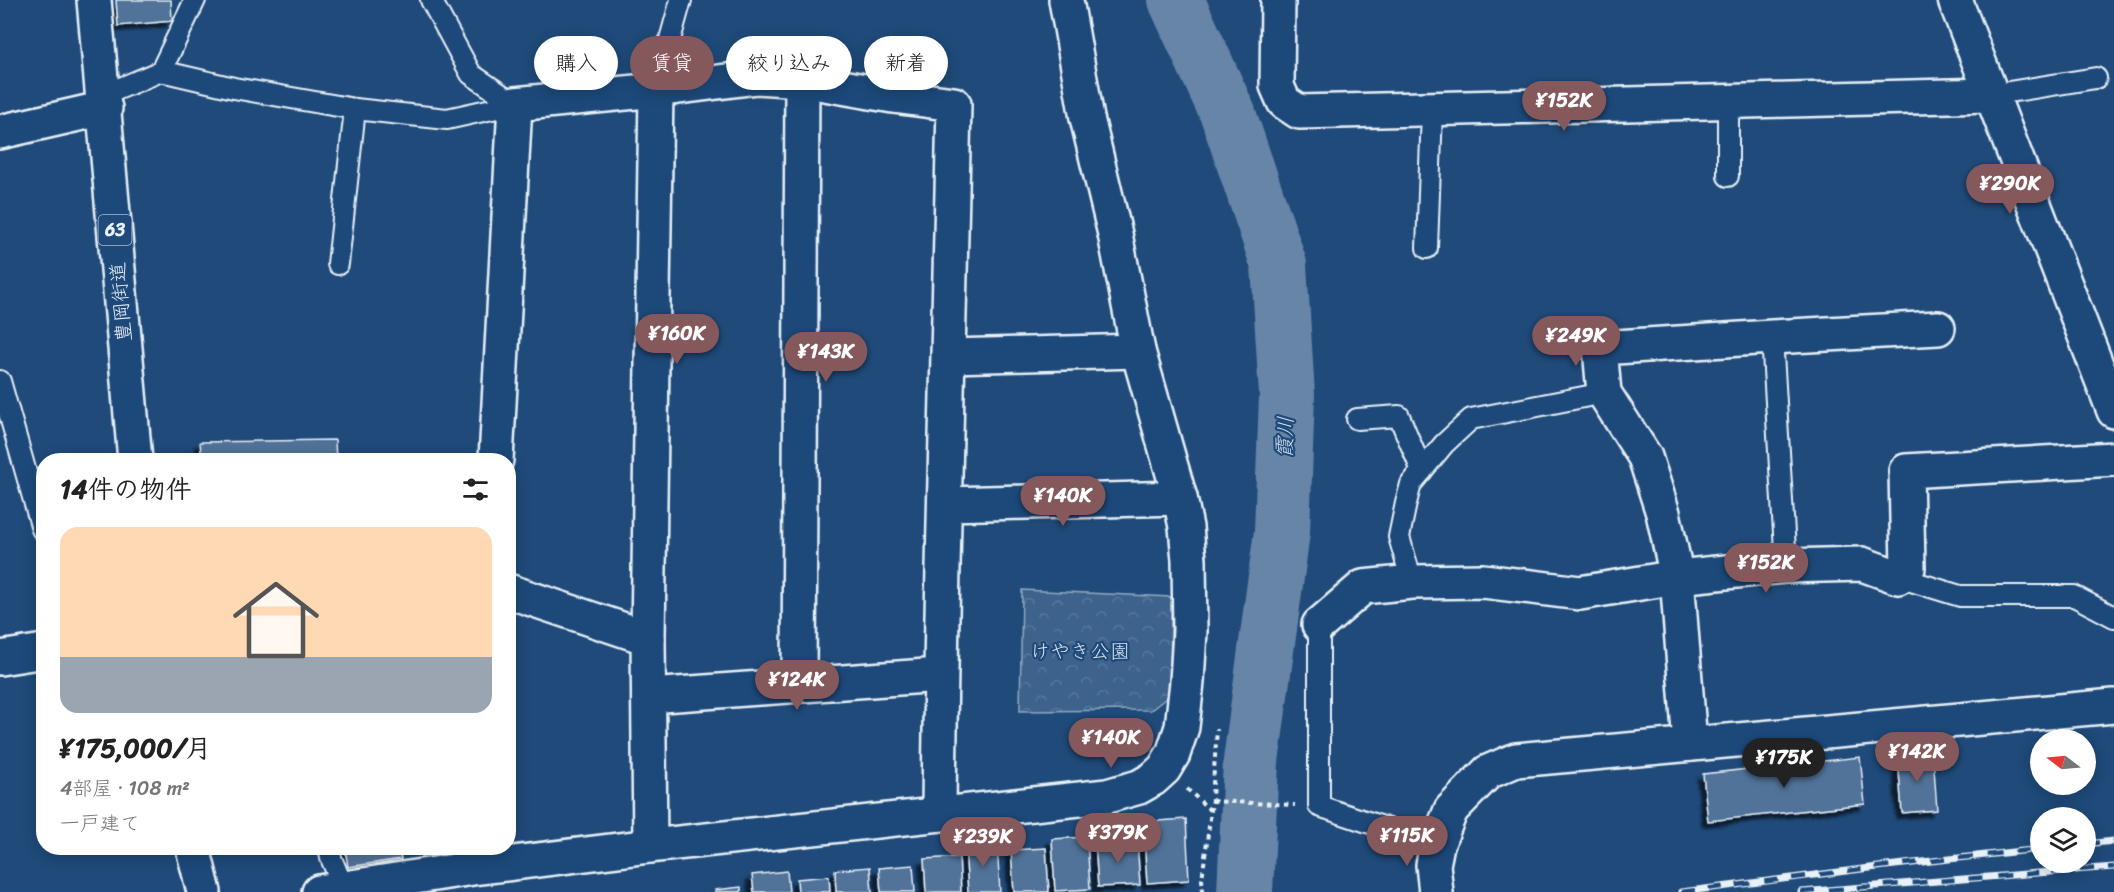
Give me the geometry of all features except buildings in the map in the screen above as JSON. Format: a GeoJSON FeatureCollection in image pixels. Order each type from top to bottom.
{"type":"FeatureCollection","features":[{"type":"Feature","properties":{"kind":"street","name":"豊岡街道"},"geometry":{"type":"LineString","coordinates":[[94,0],[134,453]]}},
{"type":"Feature","properties":{"kind":"street"},"geometry":{"type":"LineString","coordinates":[[516,855],[650,846],[1107,796],[1139,787],[1164,769],[1173,754],[1182,727],[1187,682],[1190,631],[1186,527],[1180,498],[1138,351],[1115,234],[1087,118],[1066,0]]}},
{"type":"Feature","properties":{"kind":"street"},"geometry":{"type":"LineString","coordinates":[[1278,0],[1277,86],[1284,102],[1299,112],[1432,111],[1990,95]]}},
{"type":"Feature","properties":{"kind":"street"},"geometry":{"type":"LineString","coordinates":[[1955,0],[2114,411]]}},
{"type":"Feature","properties":{"kind":"street"},"geometry":{"type":"LineString","coordinates":[[852,89],[954,104],[946,504],[940,675],[939,814]]}},
{"type":"Feature","properties":{"kind":"street"},"geometry":{"type":"LineString","coordinates":[[496,453],[515,104],[656,90],[648,638],[650,846]]}},
{"type":"Feature","properties":{"kind":"street"},"geometry":{"type":"LineString","coordinates":[[799,685],[802,90]]}},
{"type":"Feature","properties":{"kind":"street"},"geometry":{"type":"LineString","coordinates":[[0,132],[104,101]]}},
{"type":"Feature","properties":{"kind":"street"},"geometry":{"type":"LineString","coordinates":[[1690,744],[1677,578],[1664,513],[1645,457],[1605,393],[1600,348],[1938,328]]}},
{"type":"Feature","properties":{"kind":"street"},"geometry":{"type":"LineString","coordinates":[[949,356],[1138,351]]}},
{"type":"Feature","properties":{"kind":"street"},"geometry":{"type":"LineString","coordinates":[[1319,625],[1363,587],[1412,582],[1483,581],[1580,593],[1677,578],[1786,566],[1862,564],[1898,578],[1908,567],[1906,471],[2114,459]]}},
{"type":"Feature","properties":{"kind":"street"},"geometry":{"type":"LineString","coordinates":[[946,504],[1180,498]]}},
{"type":"Feature","properties":{"kind":"street"},"geometry":{"type":"LineString","coordinates":[[516,594],[648,638]]}},
{"type":"Feature","properties":{"kind":"street"},"geometry":{"type":"LineString","coordinates":[[0,658],[36,652]]}},
{"type":"Feature","properties":{"kind":"street"},"geometry":{"type":"LineString","coordinates":[[650,696],[940,675]]}},
{"type":"Feature","properties":{"kind":"street"},"geometry":{"type":"LineString","coordinates":[[1436,892],[1433,865],[1437,845],[1451,810],[1488,772],[1516,760],[2114,706]]}},
{"type":"Feature","properties":{"kind":"street"},"geometry":{"type":"LineString","coordinates":[[195,855],[204,892]]}},
{"type":"Feature","properties":{"kind":"street"},"geometry":{"type":"LineString","coordinates":[[331,890],[466,858],[512,855]]}},
{"type":"Feature","properties":{"kind":"lane"},"geometry":{"type":"LineString","coordinates":[[104,101],[161,71],[195,0]]}},
{"type":"Feature","properties":{"kind":"lane"},"geometry":{"type":"LineString","coordinates":[[431,0],[471,74],[515,104]]}},
{"type":"Feature","properties":{"kind":"lane"},"geometry":{"type":"LineString","coordinates":[[671,36],[681,0]]}},
{"type":"Feature","properties":{"kind":"lane"},"geometry":{"type":"LineString","coordinates":[[161,71],[234,88],[355,110],[447,119],[515,104]]}},
{"type":"Feature","properties":{"kind":"lane"},"geometry":{"type":"LineString","coordinates":[[1990,95],[2096,78]]}},
{"type":"Feature","properties":{"kind":"lane"},"geometry":{"type":"LineString","coordinates":[[1728,102],[1728,176]]}},
{"type":"Feature","properties":{"kind":"lane"},"geometry":{"type":"LineString","coordinates":[[338,264],[355,110]]}},
{"type":"Feature","properties":{"kind":"lane"},"geometry":{"type":"LineString","coordinates":[[1427,248],[1432,111]]}},
{"type":"Feature","properties":{"kind":"lane"},"geometry":{"type":"LineString","coordinates":[[1772,337],[1786,566]]}},
{"type":"Feature","properties":{"kind":"lane"},"geometry":{"type":"LineString","coordinates":[[0,381],[36,508]]}},
{"type":"Feature","properties":{"kind":"lane"},"geometry":{"type":"LineString","coordinates":[[1412,582],[1399,537],[1411,484],[1444,444],[1471,419],[1605,393]]}},
{"type":"Feature","properties":{"kind":"lane"},"geometry":{"type":"LineString","coordinates":[[1357,419],[1399,416],[1422,471]]}},
{"type":"Feature","properties":{"kind":"lane"},"geometry":{"type":"LineString","coordinates":[[1898,578],[1960,596],[2074,596],[2114,617]]}},
{"type":"Feature","properties":{"kind":"lane"},"geometry":{"type":"LineString","coordinates":[[1319,625],[1319,806],[1437,845]]}},
{"type":"Feature","properties":{"kind":"lane"},"geometry":{"type":"LineString","coordinates":[[330,855],[331,890]]}},
{"type":"Feature","properties":{"kind":"path"},"geometry":{"type":"LineString","coordinates":[[1203,892],[1202,879],[1212,801],[1301,806]]}},
{"type":"Feature","properties":{"kind":"green space","name":"けやき公園"},"geometry":{"type":"Polygon","coordinates":[[[1022,590],[1171,597],[1170,695],[1151,710],[1020,711],[1022,590]]]}},
{"type":"Feature","properties":{"kind":"waterway","name":"霞川"},"geometry":{"type":"LineString","coordinates":[[1176,0],[1228,114],[1279,265],[1287,395],[1282,532],[1251,761],[1245,892]]}},
{"type":"Feature","properties":{"kind":"railway"},"geometry":{"type":"LineString","coordinates":[[2096,843],[2114,841]]}},
{"type":"Feature","properties":{"kind":"railway"},"geometry":{"type":"LineString","coordinates":[[1681,892],[2030,850]]}},
{"type":"Feature","properties":{"kind":"railway"},"geometry":{"type":"LineString","coordinates":[[1801,892],[2114,867]]}}]}
